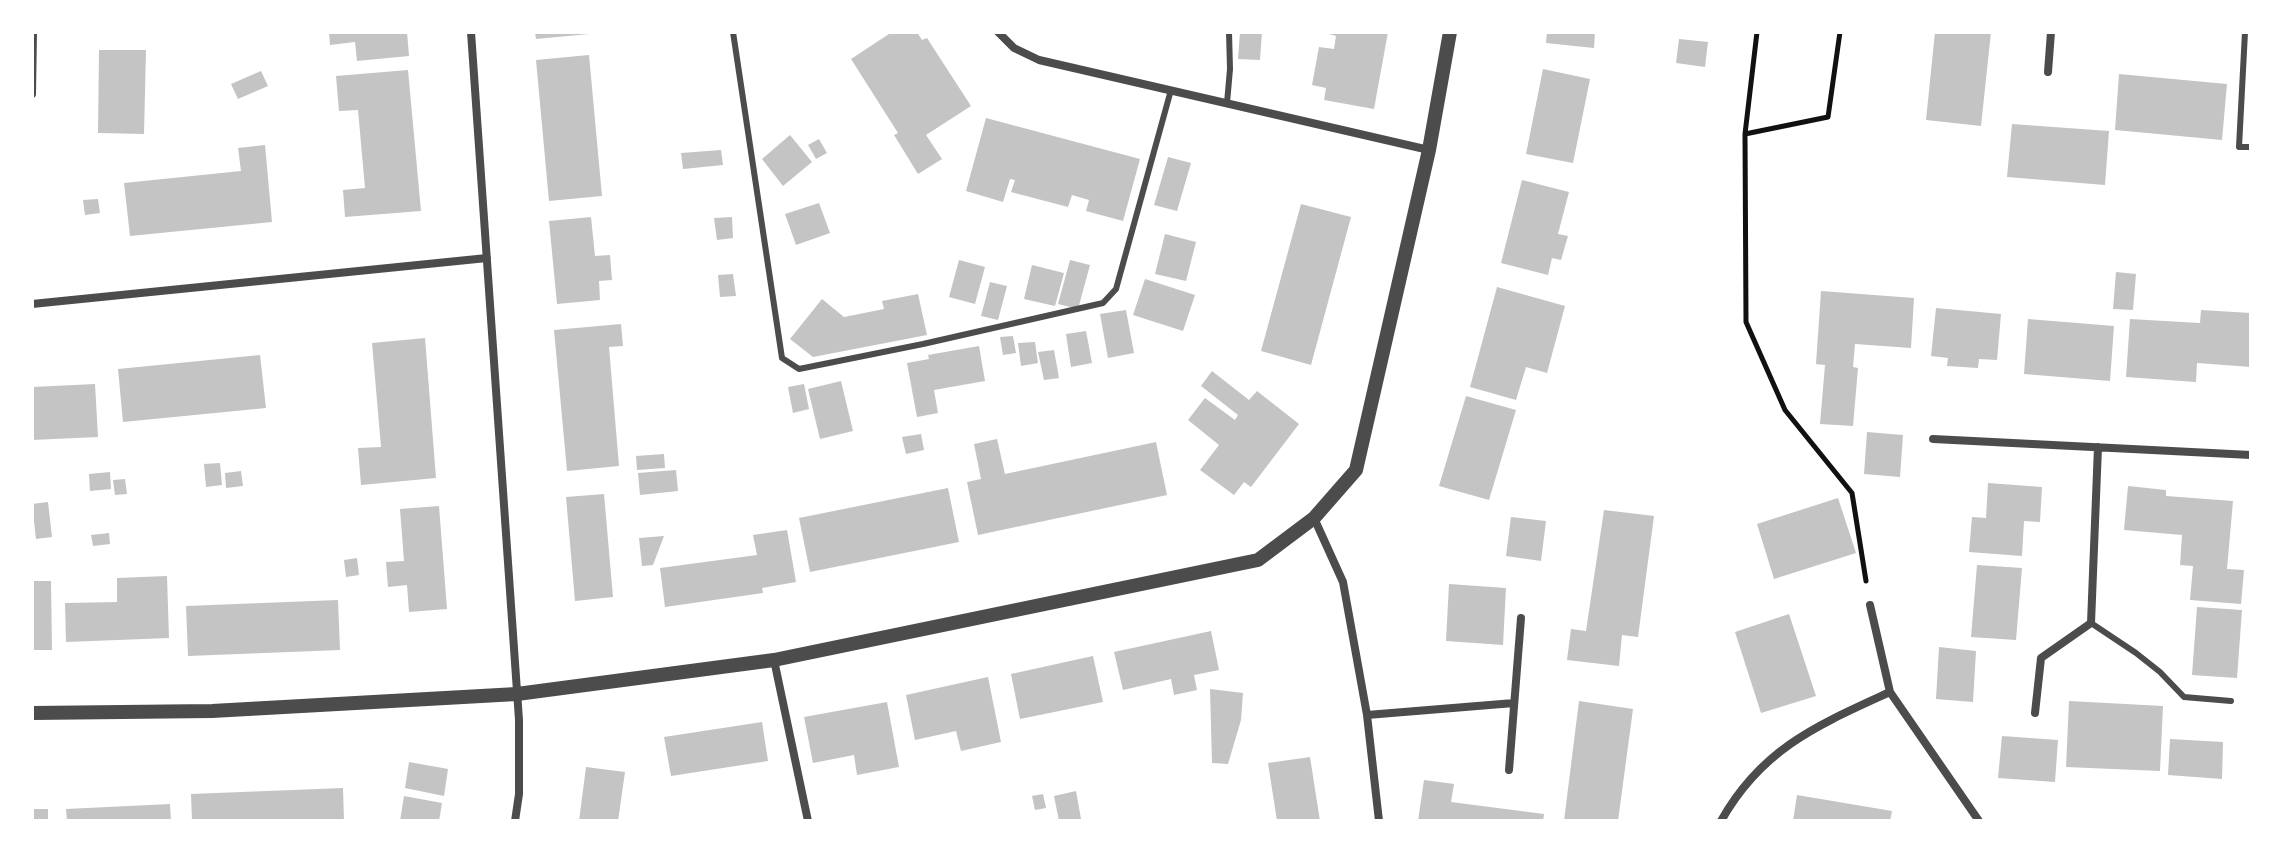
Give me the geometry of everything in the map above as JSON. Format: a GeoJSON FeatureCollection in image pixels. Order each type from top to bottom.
{"type":"FeatureCollection","features":[{"type":"Feature","properties":{"kind":"street"},"geometry":{"type":"LineString","coordinates":[[32,94],[33,32]]}},
{"type":"Feature","properties":{"kind":"street"},"geometry":{"type":"LineString","coordinates":[[471,32],[519,720],[515,821]]}},
{"type":"Feature","properties":{"kind":"street"},"geometry":{"type":"LineString","coordinates":[[998,32],[1014,48],[1039,60],[1429,150]]}},
{"type":"Feature","properties":{"kind":"street"},"geometry":{"type":"LineString","coordinates":[[32,713],[212,711],[517,694],[774,660],[1258,560],[1314,518],[1356,470],[1429,150],[1450,32]]}},
{"type":"Feature","properties":{"kind":"street"},"geometry":{"type":"LineString","coordinates":[[2048,72],[2051,32]]}},
{"type":"Feature","properties":{"kind":"street"},"geometry":{"type":"LineString","coordinates":[[32,304],[487,258]]}},
{"type":"Feature","properties":{"kind":"street"},"geometry":{"type":"LineString","coordinates":[[1933,439],[2251,455]]}},
{"type":"Feature","properties":{"kind":"street"},"geometry":{"type":"LineString","coordinates":[[2035,713],[2041,658],[2091,623],[2098,447]]}},
{"type":"Feature","properties":{"kind":"street"},"geometry":{"type":"LineString","coordinates":[[1314,518],[1343,582],[1367,715],[1379,821]]}},
{"type":"Feature","properties":{"kind":"street"},"geometry":{"type":"LineString","coordinates":[[1870,605],[1890,692],[1979,821]]}},
{"type":"Feature","properties":{"kind":"street"},"geometry":{"type":"LineString","coordinates":[[1509,770],[1521,618]]}},
{"type":"Feature","properties":{"kind":"street"},"geometry":{"type":"LineString","coordinates":[[774,660],[808,821]]}},
{"type":"Feature","properties":{"kind":"street"},"geometry":{"type":"LineString","coordinates":[[1721,821],[1741,791],[1771,757],[1822,723],[1890,692]]}},
{"type":"Feature","properties":{"kind":"street"},"geometry":{"type":"LineString","coordinates":[[1367,715],[1514,703]]}},
{"type":"Feature","properties":{"kind":"lane"},"geometry":{"type":"LineString","coordinates":[[733,32],[782,358],[799,369],[1103,303],[1116,289],[1171,90]]}},
{"type":"Feature","properties":{"kind":"lane"},"geometry":{"type":"LineString","coordinates":[[1227,103],[1229,32]]}},
{"type":"Feature","properties":{"kind":"lane"},"geometry":{"type":"LineString","coordinates":[[2245,32],[2239,147],[2251,147]]}},
{"type":"Feature","properties":{"kind":"lane"},"geometry":{"type":"LineString","coordinates":[[2091,623],[2160,672],[2184,697],[2231,701]]}},
{"type":"Feature","properties":{"kind":"path"},"geometry":{"type":"LineString","coordinates":[[1757,32],[1745,134],[1746,322],[1785,410],[1852,493],[1870,605]]}},
{"type":"Feature","properties":{"kind":"path"},"geometry":{"type":"LineString","coordinates":[[1745,134],[1828,117],[1840,32]]}},
{"type":"Feature","properties":{"kind":"building"},"geometry":{"type":"Polygon","coordinates":[[[329,32],[407,32],[409,56],[357,61],[355,42],[330,45],[329,32]]]}},
{"type":"Feature","properties":{"kind":"building"},"geometry":{"type":"Polygon","coordinates":[[[535,32],[589,32],[589,34],[536,39],[535,32]]]}},
{"type":"Feature","properties":{"kind":"building"},"geometry":{"type":"Polygon","coordinates":[[[892,32],[917,32],[922,40],[927,38],[971,106],[926,135],[942,159],[918,174],[894,135],[898,133],[851,59],[892,32]]]}},
{"type":"Feature","properties":{"kind":"building"},"geometry":{"type":"Polygon","coordinates":[[[1240,32],[1262,32],[1260,60],[1238,59],[1240,32]]]}},
{"type":"Feature","properties":{"kind":"building"},"geometry":{"type":"Polygon","coordinates":[[[1322,32],[1388,32],[1374,109],[1324,100],[1326,88],[1312,85],[1319,47],[1334,49],[1336,36],[1322,32]]]}},
{"type":"Feature","properties":{"kind":"building"},"geometry":{"type":"Polygon","coordinates":[[[1547,32],[1595,32],[1594,48],[1546,43],[1547,32]]]}},
{"type":"Feature","properties":{"kind":"building"},"geometry":{"type":"Polygon","coordinates":[[[1935,32],[1991,32],[1981,126],[1926,120],[1935,32]]]}},
{"type":"Feature","properties":{"kind":"building"},"geometry":{"type":"Polygon","coordinates":[[[1679,39],[1708,42],[1705,67],[1676,63],[1679,39]]]}},
{"type":"Feature","properties":{"kind":"building"},"geometry":{"type":"Polygon","coordinates":[[[99,50],[146,50],[144,134],[98,133],[99,50]]]}},
{"type":"Feature","properties":{"kind":"building"},"geometry":{"type":"Polygon","coordinates":[[[589,55],[602,196],[549,201],[536,60],[589,55]]]}},
{"type":"Feature","properties":{"kind":"building"},"geometry":{"type":"Polygon","coordinates":[[[1543,69],[1590,79],[1573,163],[1526,154],[1543,69]]]}},
{"type":"Feature","properties":{"kind":"building"},"geometry":{"type":"Polygon","coordinates":[[[408,70],[421,211],[345,217],[343,190],[365,188],[358,110],[339,111],[336,76],[408,70]]]}},
{"type":"Feature","properties":{"kind":"building"},"geometry":{"type":"Polygon","coordinates":[[[261,71],[268,86],[238,99],[231,84],[261,71]]]}},
{"type":"Feature","properties":{"kind":"building"},"geometry":{"type":"Polygon","coordinates":[[[2119,74],[2227,84],[2222,140],[2115,130],[2119,74]]]}},
{"type":"Feature","properties":{"kind":"building"},"geometry":{"type":"Polygon","coordinates":[[[986,118],[1140,159],[1123,221],[1086,211],[1089,200],[1072,195],[1068,207],[1011,192],[1015,180],[1010,179],[1003,202],[966,191],[986,118]]]}},
{"type":"Feature","properties":{"kind":"building"},"geometry":{"type":"Polygon","coordinates":[[[2012,124],[2109,131],[2105,185],[2007,177],[2012,124]]]}},
{"type":"Feature","properties":{"kind":"building"},"geometry":{"type":"Polygon","coordinates":[[[790,135],[812,162],[783,186],[762,159],[790,135]]]}},
{"type":"Feature","properties":{"kind":"building"},"geometry":{"type":"Polygon","coordinates":[[[819,139],[827,153],[816,159],[808,145],[819,139]]]}},
{"type":"Feature","properties":{"kind":"building"},"geometry":{"type":"Polygon","coordinates":[[[265,145],[272,222],[130,236],[124,183],[241,171],[238,148],[265,145]]]}},
{"type":"Feature","properties":{"kind":"building"},"geometry":{"type":"Polygon","coordinates":[[[721,150],[723,165],[683,169],[681,153],[721,150]]]}},
{"type":"Feature","properties":{"kind":"building"},"geometry":{"type":"Polygon","coordinates":[[[1168,157],[1191,163],[1177,211],[1154,205],[1168,157]]]}},
{"type":"Feature","properties":{"kind":"building"},"geometry":{"type":"Polygon","coordinates":[[[1522,180],[1569,192],[1558,234],[1568,236],[1561,260],[1552,258],[1548,275],[1501,263],[1522,180]]]}},
{"type":"Feature","properties":{"kind":"building"},"geometry":{"type":"Polygon","coordinates":[[[98,199],[100,213],[85,215],[83,200],[98,199]]]}},
{"type":"Feature","properties":{"kind":"building"},"geometry":{"type":"Polygon","coordinates":[[[819,203],[830,233],[796,245],[785,214],[819,203]]]}},
{"type":"Feature","properties":{"kind":"building"},"geometry":{"type":"Polygon","coordinates":[[[1301,204],[1351,217],[1311,365],[1261,351],[1301,204]]]}},
{"type":"Feature","properties":{"kind":"building"},"geometry":{"type":"Polygon","coordinates":[[[591,217],[595,256],[610,255],[612,280],[599,281],[600,300],[557,304],[549,221],[591,217]]]}},
{"type":"Feature","properties":{"kind":"building"},"geometry":{"type":"Polygon","coordinates":[[[732,217],[733,238],[717,240],[714,218],[732,217]]]}},
{"type":"Feature","properties":{"kind":"building"},"geometry":{"type":"Polygon","coordinates":[[[1165,234],[1196,242],[1186,281],[1155,274],[1165,234]]]}},
{"type":"Feature","properties":{"kind":"building"},"geometry":{"type":"Polygon","coordinates":[[[959,260],[985,267],[975,304],[949,297],[959,260]]]}},
{"type":"Feature","properties":{"kind":"building"},"geometry":{"type":"Polygon","coordinates":[[[1070,260],[1090,265],[1078,309],[1058,304],[1070,260]]]}},
{"type":"Feature","properties":{"kind":"building"},"geometry":{"type":"Polygon","coordinates":[[[1032,265],[1064,273],[1055,306],[1024,299],[1032,265]]]}},
{"type":"Feature","properties":{"kind":"building"},"geometry":{"type":"Polygon","coordinates":[[[2116,272],[2136,274],[2133,310],[2113,309],[2116,272]]]}},
{"type":"Feature","properties":{"kind":"building"},"geometry":{"type":"Polygon","coordinates":[[[733,274],[736,296],[720,297],[718,275],[733,274]]]}},
{"type":"Feature","properties":{"kind":"building"},"geometry":{"type":"Polygon","coordinates":[[[1145,279],[1195,295],[1183,331],[1133,315],[1145,279]]]}},
{"type":"Feature","properties":{"kind":"building"},"geometry":{"type":"Polygon","coordinates":[[[990,282],[1007,286],[998,320],[981,316],[990,282]]]}},
{"type":"Feature","properties":{"kind":"building"},"geometry":{"type":"Polygon","coordinates":[[[1497,287],[1565,306],[1547,373],[1526,367],[1516,400],[1470,387],[1497,287]]]}},
{"type":"Feature","properties":{"kind":"building"},"geometry":{"type":"Polygon","coordinates":[[[1821,291],[1914,298],[1911,348],[1855,344],[1853,367],[1858,368],[1853,426],[1820,424],[1825,365],[1816,364],[1821,291]]]}},
{"type":"Feature","properties":{"kind":"building"},"geometry":{"type":"Polygon","coordinates":[[[918,294],[927,335],[813,357],[790,339],[822,299],[844,317],[884,309],[882,301],[918,294]]]}},
{"type":"Feature","properties":{"kind":"building"},"geometry":{"type":"Polygon","coordinates":[[[1936,308],[2001,314],[1997,360],[1979,359],[1978,368],[1947,366],[1948,358],[1931,356],[1936,308]]]}},
{"type":"Feature","properties":{"kind":"building"},"geometry":{"type":"Polygon","coordinates":[[[1126,310],[1134,353],[1108,358],[1100,314],[1126,310]]]}},
{"type":"Feature","properties":{"kind":"building"},"geometry":{"type":"Polygon","coordinates":[[[2201,310],[2251,313],[2251,367],[2197,363],[2196,382],[2126,377],[2130,319],[2200,323],[2201,310]]]}},
{"type":"Feature","properties":{"kind":"building"},"geometry":{"type":"Polygon","coordinates":[[[2028,319],[2114,326],[2110,381],[2024,374],[2028,319]]]}},
{"type":"Feature","properties":{"kind":"building"},"geometry":{"type":"Polygon","coordinates":[[[621,324],[623,346],[609,347],[619,466],[567,471],[554,330],[621,324]]]}},
{"type":"Feature","properties":{"kind":"building"},"geometry":{"type":"Polygon","coordinates":[[[1086,331],[1092,363],[1071,367],[1066,334],[1086,331]]]}},
{"type":"Feature","properties":{"kind":"building"},"geometry":{"type":"Polygon","coordinates":[[[1013,336],[1016,353],[1003,355],[1000,337],[1013,336]]]}},
{"type":"Feature","properties":{"kind":"building"},"geometry":{"type":"Polygon","coordinates":[[[425,338],[436,478],[361,485],[358,448],[381,447],[372,343],[425,338]]]}},
{"type":"Feature","properties":{"kind":"building"},"geometry":{"type":"Polygon","coordinates":[[[1035,342],[1038,363],[1021,366],[1018,343],[1035,342]]]}},
{"type":"Feature","properties":{"kind":"building"},"geometry":{"type":"Polygon","coordinates":[[[979,346],[985,381],[934,390],[938,413],[917,417],[907,363],[929,359],[928,355],[979,346]]]}},
{"type":"Feature","properties":{"kind":"building"},"geometry":{"type":"Polygon","coordinates":[[[1054,350],[1059,378],[1044,380],[1038,352],[1054,350]]]}},
{"type":"Feature","properties":{"kind":"building"},"geometry":{"type":"Polygon","coordinates":[[[260,355],[266,408],[123,422],[118,369],[260,355]]]}},
{"type":"Feature","properties":{"kind":"building"},"geometry":{"type":"Polygon","coordinates":[[[1212,371],[1249,400],[1257,391],[1299,424],[1251,487],[1244,482],[1234,495],[1200,470],[1219,445],[1188,420],[1205,398],[1235,420],[1238,415],[1201,386],[1212,371]]]}},
{"type":"Feature","properties":{"kind":"building"},"geometry":{"type":"Polygon","coordinates":[[[841,381],[853,431],[820,439],[808,389],[841,381]]]}},
{"type":"Feature","properties":{"kind":"building"},"geometry":{"type":"Polygon","coordinates":[[[95,384],[98,437],[32,440],[32,387],[95,384]]]}},
{"type":"Feature","properties":{"kind":"building"},"geometry":{"type":"Polygon","coordinates":[[[804,384],[809,409],[793,413],[788,387],[804,384]]]}},
{"type":"Feature","properties":{"kind":"building"},"geometry":{"type":"Polygon","coordinates":[[[1466,396],[1516,410],[1489,500],[1439,486],[1466,396]]]}},
{"type":"Feature","properties":{"kind":"building"},"geometry":{"type":"Polygon","coordinates":[[[1867,432],[1903,435],[1900,477],[1864,474],[1867,432]]]}},
{"type":"Feature","properties":{"kind":"building"},"geometry":{"type":"Polygon","coordinates":[[[921,434],[924,450],[906,454],[902,437],[921,434]]]}},
{"type":"Feature","properties":{"kind":"building"},"geometry":{"type":"Polygon","coordinates":[[[997,439],[1005,474],[1156,442],[1167,495],[978,535],[967,482],[981,479],[974,444],[997,439]]]}},
{"type":"Feature","properties":{"kind":"building"},"geometry":{"type":"Polygon","coordinates":[[[664,454],[665,468],[637,470],[636,456],[664,454]]]}},
{"type":"Feature","properties":{"kind":"building"},"geometry":{"type":"Polygon","coordinates":[[[220,463],[222,485],[206,487],[204,464],[220,463]]]}},
{"type":"Feature","properties":{"kind":"building"},"geometry":{"type":"Polygon","coordinates":[[[676,470],[678,491],[640,495],[638,473],[676,470]]]}},
{"type":"Feature","properties":{"kind":"building"},"geometry":{"type":"Polygon","coordinates":[[[241,471],[243,486],[226,488],[225,473],[241,471]]]}},
{"type":"Feature","properties":{"kind":"building"},"geometry":{"type":"Polygon","coordinates":[[[110,472],[111,489],[90,491],[89,474],[110,472]]]}},
{"type":"Feature","properties":{"kind":"building"},"geometry":{"type":"Polygon","coordinates":[[[125,479],[127,494],[115,495],[113,480],[125,479]]]}},
{"type":"Feature","properties":{"kind":"building"},"geometry":{"type":"Polygon","coordinates":[[[1988,483],[2042,487],[2040,522],[2024,521],[2022,556],[1969,552],[1972,517],[1986,518],[1988,483]]]}},
{"type":"Feature","properties":{"kind":"building"},"geometry":{"type":"Polygon","coordinates":[[[2128,486],[2166,490],[2166,496],[2233,501],[2227,569],[2244,570],[2241,604],[2190,600],[2193,566],[2180,565],[2182,535],[2124,530],[2128,486]]]}},
{"type":"Feature","properties":{"kind":"building"},"geometry":{"type":"Polygon","coordinates":[[[948,488],[959,542],[810,572],[799,518],[948,488]]]}},
{"type":"Feature","properties":{"kind":"building"},"geometry":{"type":"Polygon","coordinates":[[[604,494],[613,597],[575,601],[566,497],[604,494]]]}},
{"type":"Feature","properties":{"kind":"building"},"geometry":{"type":"Polygon","coordinates":[[[1838,498],[1856,553],[1774,579],[1757,524],[1838,498]]]}},
{"type":"Feature","properties":{"kind":"building"},"geometry":{"type":"Polygon","coordinates":[[[48,502],[52,537],[36,539],[32,504],[48,502]]]}},
{"type":"Feature","properties":{"kind":"building"},"geometry":{"type":"Polygon","coordinates":[[[439,506],[447,609],[409,612],[407,585],[388,587],[386,562],[404,561],[400,509],[439,506]]]}},
{"type":"Feature","properties":{"kind":"building"},"geometry":{"type":"Polygon","coordinates":[[[1604,510],[1654,516],[1638,637],[1622,635],[1619,666],[1567,660],[1571,629],[1586,631],[1604,510]]]}},
{"type":"Feature","properties":{"kind":"building"},"geometry":{"type":"Polygon","coordinates":[[[1511,517],[1546,521],[1541,561],[1506,556],[1511,517]]]}},
{"type":"Feature","properties":{"kind":"building"},"geometry":{"type":"Polygon","coordinates":[[[787,530],[796,582],[762,588],[763,593],[665,607],[660,568],[757,555],[753,535],[787,530]]]}},
{"type":"Feature","properties":{"kind":"building"},"geometry":{"type":"Polygon","coordinates":[[[109,533],[110,544],[93,546],[91,535],[109,533]]]}},
{"type":"Feature","properties":{"kind":"building"},"geometry":{"type":"Polygon","coordinates":[[[664,536],[653,565],[642,566],[639,538],[664,536]]]}},
{"type":"Feature","properties":{"kind":"building"},"geometry":{"type":"Polygon","coordinates":[[[357,558],[359,575],[346,577],[344,560],[357,558]]]}},
{"type":"Feature","properties":{"kind":"building"},"geometry":{"type":"Polygon","coordinates":[[[1977,565],[2022,568],[2016,640],[1971,637],[1977,565]]]}},
{"type":"Feature","properties":{"kind":"building"},"geometry":{"type":"Polygon","coordinates":[[[167,576],[169,638],[66,642],[65,603],[117,602],[117,578],[167,576]]]}},
{"type":"Feature","properties":{"kind":"building"},"geometry":{"type":"Polygon","coordinates":[[[32,581],[51,581],[52,650],[32,650],[32,581]]]}},
{"type":"Feature","properties":{"kind":"building"},"geometry":{"type":"Polygon","coordinates":[[[1449,584],[1506,588],[1503,645],[1446,641],[1449,584]]]}},
{"type":"Feature","properties":{"kind":"building"},"geometry":{"type":"Polygon","coordinates":[[[338,600],[340,650],[188,656],[186,606],[338,600]]]}},
{"type":"Feature","properties":{"kind":"building"},"geometry":{"type":"Polygon","coordinates":[[[2197,607],[2242,610],[2237,678],[2192,675],[2197,607]]]}},
{"type":"Feature","properties":{"kind":"building"},"geometry":{"type":"Polygon","coordinates":[[[1789,614],[1816,696],[1761,713],[1735,632],[1789,614]]]}},
{"type":"Feature","properties":{"kind":"building"},"geometry":{"type":"Polygon","coordinates":[[[1211,631],[1219,670],[1194,675],[1197,690],[1174,695],[1171,679],[1123,690],[1114,652],[1211,631]]]}},
{"type":"Feature","properties":{"kind":"building"},"geometry":{"type":"Polygon","coordinates":[[[1939,647],[1976,651],[1973,702],[1936,699],[1939,647]]]}},
{"type":"Feature","properties":{"kind":"building"},"geometry":{"type":"Polygon","coordinates":[[[1093,656],[1103,702],[1020,719],[1011,674],[1093,656]]]}},
{"type":"Feature","properties":{"kind":"building"},"geometry":{"type":"Polygon","coordinates":[[[988,677],[1001,742],[961,751],[956,731],[915,740],[906,695],[988,677]]]}},
{"type":"Feature","properties":{"kind":"building"},"geometry":{"type":"Polygon","coordinates":[[[1210,689],[1243,693],[1241,720],[1228,764],[1212,763],[1210,689]]]}},
{"type":"Feature","properties":{"kind":"building"},"geometry":{"type":"Polygon","coordinates":[[[1579,701],[1633,709],[1618,821],[1564,821],[1579,701]]]}},
{"type":"Feature","properties":{"kind":"building"},"geometry":{"type":"Polygon","coordinates":[[[2069,701],[2163,706],[2160,771],[2066,767],[2069,701]]]}},
{"type":"Feature","properties":{"kind":"building"},"geometry":{"type":"Polygon","coordinates":[[[887,702],[899,767],[857,775],[854,755],[813,763],[804,717],[887,702]]]}},
{"type":"Feature","properties":{"kind":"building"},"geometry":{"type":"Polygon","coordinates":[[[762,722],[768,761],[671,776],[664,737],[762,722]]]}},
{"type":"Feature","properties":{"kind":"building"},"geometry":{"type":"Polygon","coordinates":[[[2002,736],[2058,740],[2055,782],[1998,778],[2002,736]]]}},
{"type":"Feature","properties":{"kind":"building"},"geometry":{"type":"Polygon","coordinates":[[[2170,739],[2223,742],[2222,779],[2168,775],[2170,739]]]}},
{"type":"Feature","properties":{"kind":"building"},"geometry":{"type":"Polygon","coordinates":[[[1310,757],[1320,821],[1277,821],[1268,763],[1310,757]]]}},
{"type":"Feature","properties":{"kind":"building"},"geometry":{"type":"Polygon","coordinates":[[[409,762],[448,769],[444,796],[405,788],[409,762]]]}},
{"type":"Feature","properties":{"kind":"building"},"geometry":{"type":"Polygon","coordinates":[[[586,767],[625,772],[618,821],[579,821],[586,767]]]}},
{"type":"Feature","properties":{"kind":"building"},"geometry":{"type":"Polygon","coordinates":[[[1424,780],[1454,784],[1451,802],[1544,814],[1543,821],[1418,821],[1424,780]]]}},
{"type":"Feature","properties":{"kind":"building"},"geometry":{"type":"Polygon","coordinates":[[[343,788],[344,821],[192,821],[191,794],[343,788]]]}},
{"type":"Feature","properties":{"kind":"building"},"geometry":{"type":"Polygon","coordinates":[[[1076,791],[1081,819],[1059,821],[1054,796],[1076,791]]]}},
{"type":"Feature","properties":{"kind":"building"},"geometry":{"type":"Polygon","coordinates":[[[1043,794],[1046,808],[1035,810],[1032,796],[1043,794]]]}},
{"type":"Feature","properties":{"kind":"building"},"geometry":{"type":"Polygon","coordinates":[[[1797,795],[1892,811],[1890,821],[1793,821],[1797,795]]]}},
{"type":"Feature","properties":{"kind":"building"},"geometry":{"type":"Polygon","coordinates":[[[404,796],[442,803],[439,821],[400,821],[404,796]]]}},
{"type":"Feature","properties":{"kind":"building"},"geometry":{"type":"Polygon","coordinates":[[[170,804],[171,821],[67,821],[66,809],[170,804]]]}},
{"type":"Feature","properties":{"kind":"building"},"geometry":{"type":"Polygon","coordinates":[[[32,809],[48,809],[48,821],[32,821],[32,809]]]}}]}
